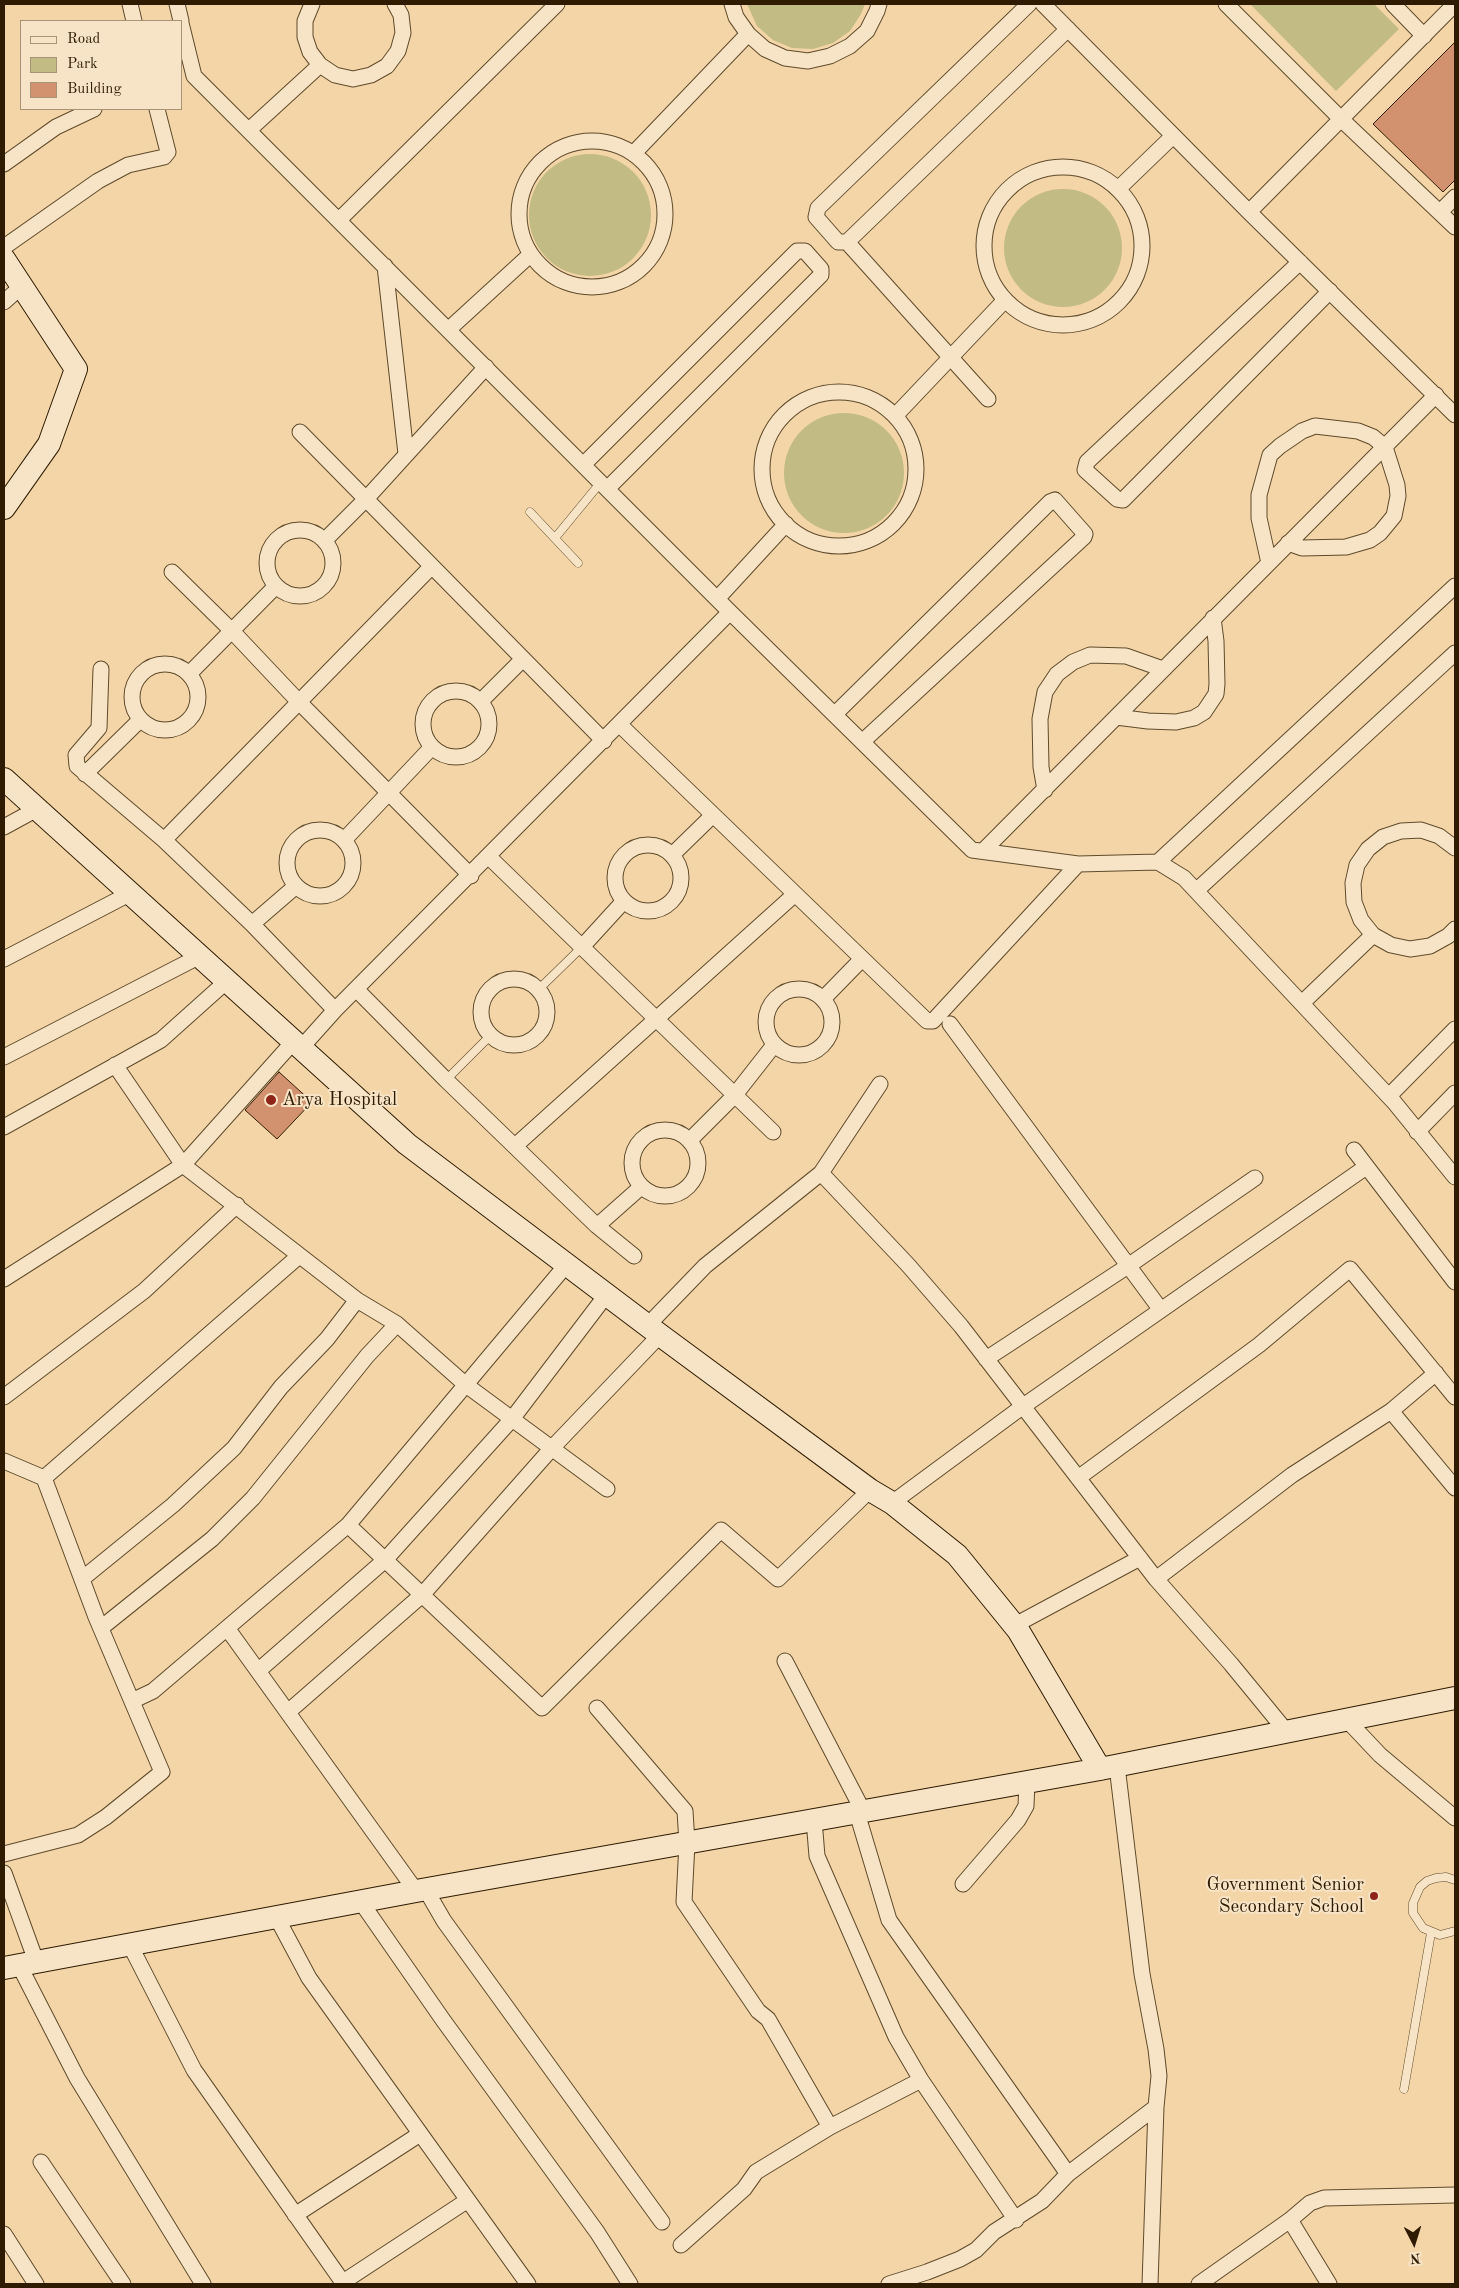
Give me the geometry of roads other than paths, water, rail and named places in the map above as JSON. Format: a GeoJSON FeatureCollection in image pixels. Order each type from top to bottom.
{"type":"FeatureCollection","features":[{"type":"Feature","properties":{"kind":"street"},"geometry":{"type":"LineString","coordinates":[[130,4],[134,20]]}},
{"type":"Feature","properties":{"kind":"street"},"geometry":{"type":"LineString","coordinates":[[176,4],[180,20]]}},
{"type":"Feature","properties":{"kind":"street"},"geometry":{"type":"LineString","coordinates":[[312,4],[305,21],[305,37],[310,52],[320,65],[335,75],[353,79],[371,76],[387,66],[398,51],[403,33],[401,15],[395,4]]}},
{"type":"Feature","properties":{"kind":"street"},"geometry":{"type":"LineString","coordinates":[[340,220],[557,4]]}},
{"type":"Feature","properties":{"kind":"street"},"geometry":{"type":"LineString","coordinates":[[732,4],[736,17],[748,34],[765,49],[786,58],[808,61],[830,56],[850,46],[866,30],[879,4]]}},
{"type":"Feature","properties":{"kind":"street"},"geometry":{"type":"LineString","coordinates":[[1029,4],[818,208],[816,217],[838,242],[847,242],[1068,29]]}},
{"type":"Feature","properties":{"kind":"street"},"geometry":{"type":"LineString","coordinates":[[1042,4],[1249,212],[1455,414]]}},
{"type":"Feature","properties":{"kind":"street"},"geometry":{"type":"LineString","coordinates":[[1226,4],[1455,227]]}},
{"type":"Feature","properties":{"kind":"street"},"geometry":{"type":"LineString","coordinates":[[1393,4],[1424,36]]}},
{"type":"Feature","properties":{"kind":"street"},"geometry":{"type":"LineString","coordinates":[[1249,212],[1455,4]]}},
{"type":"Feature","properties":{"kind":"street"},"geometry":{"type":"LineString","coordinates":[[182,26],[194,76],[730,612],[972,850],[1078,864],[1158,862],[1184,878],[1389,1096],[1455,1177]]}},
{"type":"Feature","properties":{"kind":"street"},"geometry":{"type":"LineString","coordinates":[[634,153],[748,34]]}},
{"type":"Feature","properties":{"kind":"street"},"geometry":{"type":"LineString","coordinates":[[249,130],[320,65]]}},
{"type":"Feature","properties":{"kind":"street"},"geometry":{"type":"LineString","coordinates":[[4,164],[56,127],[92,110]]}},
{"type":"Feature","properties":{"kind":"street"},"geometry":{"type":"LineString","coordinates":[[4,247],[98,182],[128,165],[164,157],[168,152],[167,144],[157,110]]}},
{"type":"Feature","properties":{"kind":"street"},"geometry":{"type":"LineString","coordinates":[[1118,189],[1173,136]]}},
{"type":"Feature","properties":{"kind":"street"},"geometry":{"type":"LineString","coordinates":[[581,141],[599,141],[617,145],[634,153],[648,166],[659,183],[665,202],[665,222],[660,241],[650,258],[636,272],[619,282],[600,286],[580,286],[560,280],[544,269],[531,254],[523,238],[519,220],[519,201],[525,184],[534,168],[547,155],[563,146],[581,141]]}},
{"type":"Feature","properties":{"kind":"street"},"geometry":{"type":"LineString","coordinates":[[1050,168],[1075,168],[1098,175],[1118,189],[1131,205],[1137,218],[1143,245],[1140,266],[1132,286],[1119,303],[1102,315],[1082,323],[1061,326],[1040,322],[1028,317],[1005,300],[991,280],[984,257],[984,232],[992,209],[1007,190],[1027,175],[1050,168]]}},
{"type":"Feature","properties":{"kind":"street"},"geometry":{"type":"LineString","coordinates":[[1440,212],[1455,197]]}},
{"type":"Feature","properties":{"kind":"street"},"geometry":{"type":"LineString","coordinates":[[847,242],[988,399]]}},
{"type":"Feature","properties":{"kind":"street"},"geometry":{"type":"LineString","coordinates":[[583,465],[797,251],[805,251],[821,269],[821,275],[605,485]]}},
{"type":"Feature","properties":{"kind":"street"},"geometry":{"type":"LineString","coordinates":[[448,330],[531,254]]}},
{"type":"Feature","properties":{"kind":"street"},"geometry":{"type":"LineString","coordinates":[[4,259],[76,369],[49,444],[4,508]]}},
{"type":"Feature","properties":{"kind":"street"},"geometry":{"type":"LineString","coordinates":[[1300,262],[1087,462],[1085,470],[1117,499],[1123,500],[1330,291]]}},
{"type":"Feature","properties":{"kind":"street"},"geometry":{"type":"LineString","coordinates":[[385,266],[406,454]]}},
{"type":"Feature","properties":{"kind":"street"},"geometry":{"type":"LineString","coordinates":[[4,302],[22,286]]}},
{"type":"Feature","properties":{"kind":"street"},"geometry":{"type":"LineString","coordinates":[[896,416],[1005,300]]}},
{"type":"Feature","properties":{"kind":"street"},"geometry":{"type":"LineString","coordinates":[[324,540],[366,499],[486,367]]}},
{"type":"Feature","properties":{"kind":"street"},"geometry":{"type":"LineString","coordinates":[[845,392],[864,396],[881,404],[896,416],[910,438],[917,463],[914,490],[903,514],[884,532],[860,543],[833,546],[808,539],[786,524],[774,510],[766,492],[762,474],[764,455],[769,438],[786,415],[808,398],[826,393],[845,392]]}},
{"type":"Feature","properties":{"kind":"street"},"geometry":{"type":"LineString","coordinates":[[984,851],[1436,395]]}},
{"type":"Feature","properties":{"kind":"street"},"geometry":{"type":"LineString","coordinates":[[1269,563],[1259,518],[1259,495],[1270,456],[1280,446],[1302,431],[1315,426],[1358,431],[1374,437],[1385,447],[1393,469],[1398,496],[1394,516],[1380,534],[1370,540],[1346,547],[1302,548],[1288,543]]}},
{"type":"Feature","properties":{"kind":"street"},"geometry":{"type":"LineString","coordinates":[[300,432],[604,741]]}},
{"type":"Feature","properties":{"kind":"street"},"geometry":{"type":"LineString","coordinates":[[835,714],[1050,502],[1055,500],[1085,534],[1084,537],[862,742]]}},
{"type":"Feature","properties":{"kind":"street"},"geometry":{"type":"LineString","coordinates":[[717,598],[786,524]]}},
{"type":"Feature","properties":{"kind":"street"},"geometry":{"type":"LineString","coordinates":[[306,530],[316,533],[324,540],[331,549],[334,561],[333,572],[323,587],[308,596],[296,596],[285,593],[276,586],[267,568],[267,557],[277,539],[286,532],[306,530]]}},
{"type":"Feature","properties":{"kind":"street"},"geometry":{"type":"LineString","coordinates":[[164,840],[432,566]]}},
{"type":"Feature","properties":{"kind":"street"},"geometry":{"type":"LineString","coordinates":[[172,572],[232,631],[470,876]]}},
{"type":"Feature","properties":{"kind":"street"},"geometry":{"type":"LineString","coordinates":[[189,674],[276,586]]}},
{"type":"Feature","properties":{"kind":"street"},"geometry":{"type":"LineString","coordinates":[[1158,862],[1455,586]]}},
{"type":"Feature","properties":{"kind":"street"},"geometry":{"type":"LineString","coordinates":[[4,1279],[183,1165],[298,1044],[335,1010],[489,857],[730,612]]}},
{"type":"Feature","properties":{"kind":"street"},"geometry":{"type":"LineString","coordinates":[[1116,717],[1176,722],[1194,718],[1204,712],[1216,694],[1217,684],[1216,641],[1213,618]]}},
{"type":"Feature","properties":{"kind":"street"},"geometry":{"type":"LineString","coordinates":[[1197,890],[1455,653]]}},
{"type":"Feature","properties":{"kind":"street"},"geometry":{"type":"LineString","coordinates":[[1045,790],[1041,767],[1040,719],[1045,692],[1056,674],[1072,662],[1090,655],[1126,656],[1163,669]]}},
{"type":"Feature","properties":{"kind":"street"},"geometry":{"type":"LineString","coordinates":[[481,701],[523,659]]}},
{"type":"Feature","properties":{"kind":"street"},"geometry":{"type":"LineString","coordinates":[[171,664],[189,674],[197,689],[198,706],[184,725],[173,729],[161,730],[150,727],[140,720],[132,701],[132,691],[142,672],[155,665],[171,664]]}},
{"type":"Feature","properties":{"kind":"street"},"geometry":{"type":"LineString","coordinates":[[101,669],[100,728],[76,754],[77,766],[164,840],[252,924],[335,1010]]}},
{"type":"Feature","properties":{"kind":"street"},"geometry":{"type":"LineString","coordinates":[[452,690],[472,694],[481,701],[487,710],[490,722],[489,733],[479,748],[464,757],[453,757],[441,754],[432,747],[426,739],[423,718],[426,708],[433,700],[452,690]]}},
{"type":"Feature","properties":{"kind":"street"},"geometry":{"type":"LineString","coordinates":[[85,774],[140,720]]}},
{"type":"Feature","properties":{"kind":"street"},"geometry":{"type":"LineString","coordinates":[[620,724],[861,960],[921,1017],[928,1021],[933,1022],[1078,864]]}},
{"type":"Feature","properties":{"kind":"street"},"geometry":{"type":"LineString","coordinates":[[345,839],[432,747]]}},
{"type":"Feature","properties":{"kind":"street"},"geometry":{"type":"LineString","coordinates":[[4,779],[407,1144],[870,1490],[892,1503],[957,1555],[1015,1626],[1109,1767],[1159,2076],[1156,2107],[1150,2284]]}},
{"type":"Feature","properties":{"kind":"street"},"geometry":{"type":"LineString","coordinates":[[4,827],[37,809]]}},
{"type":"Feature","properties":{"kind":"street"},"geometry":{"type":"LineString","coordinates":[[672,855],[712,816]]}},
{"type":"Feature","properties":{"kind":"street"},"geometry":{"type":"LineString","coordinates":[[324,829],[335,832],[345,839],[352,853],[353,868],[350,878],[343,887],[335,893],[325,896],[304,892],[296,886],[289,876],[286,865],[288,853],[293,843],[301,835],[312,830],[324,829]]}},
{"type":"Feature","properties":{"kind":"street"},"geometry":{"type":"LineString","coordinates":[[1455,848],[1439,836],[1420,830],[1402,831],[1383,837],[1368,849],[1357,865],[1352,883],[1354,902],[1361,920],[1373,935],[1391,945],[1410,949],[1430,946],[1448,936],[1455,929]]}},
{"type":"Feature","properties":{"kind":"street"},"geometry":{"type":"LineString","coordinates":[[643,845],[659,847],[672,855],[679,865],[681,876],[680,888],[671,902],[656,911],[644,912],[633,909],[623,902],[616,888],[614,873],[624,854],[643,845]]}},
{"type":"Feature","properties":{"kind":"street"},"geometry":{"type":"LineString","coordinates":[[489,857],[773,1132]]}},
{"type":"Feature","properties":{"kind":"street"},"geometry":{"type":"LineString","coordinates":[[252,924],[296,886]]}},
{"type":"Feature","properties":{"kind":"street"},"geometry":{"type":"LineString","coordinates":[[4,959],[131,893]]}},
{"type":"Feature","properties":{"kind":"street"},"geometry":{"type":"LineString","coordinates":[[515,1146],[794,895]]}},
{"type":"Feature","properties":{"kind":"street"},"geometry":{"type":"LineString","coordinates":[[581,948],[623,902]]}},
{"type":"Feature","properties":{"kind":"street"},"geometry":{"type":"LineString","coordinates":[[1302,1002],[1373,935]]}},
{"type":"Feature","properties":{"kind":"street"},"geometry":{"type":"LineString","coordinates":[[4,1057],[200,956]]}},
{"type":"Feature","properties":{"kind":"street"},"geometry":{"type":"LineString","coordinates":[[823,999],[861,960]]}},
{"type":"Feature","properties":{"kind":"street"},"geometry":{"type":"LineString","coordinates":[[518,979],[529,982],[539,989],[546,1003],[548,1018],[538,1037],[529,1043],[513,1046],[498,1042],[490,1036],[483,1026],[480,1015],[482,1003],[491,989],[506,980],[518,979]]}},
{"type":"Feature","properties":{"kind":"street"},"geometry":{"type":"LineString","coordinates":[[4,1127],[161,1040],[228,980]]}},
{"type":"Feature","properties":{"kind":"street"},"geometry":{"type":"LineString","coordinates":[[794,988],[815,992],[823,999],[830,1008],[833,1020],[826,1042],[818,1050],[807,1055],[795,1055],[784,1052],[774,1045],[767,1032],[766,1016],[776,998],[794,988]]}},
{"type":"Feature","properties":{"kind":"street"},"geometry":{"type":"LineString","coordinates":[[356,989],[446,1080],[597,1226],[634,1256]]}},
{"type":"Feature","properties":{"kind":"street"},"geometry":{"type":"LineString","coordinates":[[950,1024],[1161,1310]]}},
{"type":"Feature","properties":{"kind":"street"},"geometry":{"type":"LineString","coordinates":[[1389,1096],[1455,1030]]}},
{"type":"Feature","properties":{"kind":"street"},"geometry":{"type":"LineString","coordinates":[[690,1140],[734,1096],[774,1045]]}},
{"type":"Feature","properties":{"kind":"street"},"geometry":{"type":"LineString","coordinates":[[115,1066],[183,1165],[357,1300],[397,1324],[466,1385],[607,1488]]}},
{"type":"Feature","properties":{"kind":"street"},"geometry":{"type":"LineString","coordinates":[[288,1712],[422,1595],[654,1330],[705,1266],[821,1173],[880,1084]]}},
{"type":"Feature","properties":{"kind":"street"},"geometry":{"type":"LineString","coordinates":[[1417,1132],[1455,1093]]}},
{"type":"Feature","properties":{"kind":"street"},"geometry":{"type":"LineString","coordinates":[[671,1130],[690,1140],[696,1150],[699,1161],[698,1172],[692,1183],[684,1191],[673,1196],[661,1196],[650,1193],[641,1186],[635,1178],[632,1162],[636,1147],[642,1139],[650,1133],[671,1130]]}},
{"type":"Feature","properties":{"kind":"street"},"geometry":{"type":"LineString","coordinates":[[1354,1150],[1455,1282]]}},
{"type":"Feature","properties":{"kind":"street"},"geometry":{"type":"LineString","coordinates":[[892,1503],[1022,1407],[1366,1166]]}},
{"type":"Feature","properties":{"kind":"street"},"geometry":{"type":"LineString","coordinates":[[821,1173],[908,1265],[961,1326],[1156,1579],[1231,1664],[1286,1732]]}},
{"type":"Feature","properties":{"kind":"street"},"geometry":{"type":"LineString","coordinates":[[986,1359],[1128,1266],[1255,1178]]}},
{"type":"Feature","properties":{"kind":"street"},"geometry":{"type":"LineString","coordinates":[[597,1226],[641,1186]]}},
{"type":"Feature","properties":{"kind":"street"},"geometry":{"type":"LineString","coordinates":[[4,1396],[144,1291],[237,1205]]}},
{"type":"Feature","properties":{"kind":"street"},"geometry":{"type":"LineString","coordinates":[[44,1478],[299,1256]]}},
{"type":"Feature","properties":{"kind":"street"},"geometry":{"type":"LineString","coordinates":[[132,1701],[153,1691],[348,1524],[567,1264]]}},
{"type":"Feature","properties":{"kind":"street"},"geometry":{"type":"LineString","coordinates":[[1078,1478],[1259,1344],[1350,1269],[1455,1397]]}},
{"type":"Feature","properties":{"kind":"street"},"geometry":{"type":"LineString","coordinates":[[258,1671],[385,1560],[512,1419],[607,1294]]}},
{"type":"Feature","properties":{"kind":"street"},"geometry":{"type":"LineString","coordinates":[[82,1579],[173,1505],[234,1448],[281,1387],[327,1338],[357,1300]]}},
{"type":"Feature","properties":{"kind":"street"},"geometry":{"type":"LineString","coordinates":[[101,1628],[212,1539],[252,1498],[367,1356],[397,1324]]}},
{"type":"Feature","properties":{"kind":"street"},"geometry":{"type":"LineString","coordinates":[[1156,1579],[1292,1475],[1391,1411],[1436,1372]]}},
{"type":"Feature","properties":{"kind":"street"},"geometry":{"type":"LineString","coordinates":[[1391,1411],[1455,1488]]}},
{"type":"Feature","properties":{"kind":"street"},"geometry":{"type":"LineString","coordinates":[[4,1461],[44,1478],[101,1628],[162,1772],[106,1818],[78,1836],[4,1854]]}},
{"type":"Feature","properties":{"kind":"street"},"geometry":{"type":"LineString","coordinates":[[348,1524],[542,1708],[720,1530],[778,1579],[870,1490]]}},
{"type":"Feature","properties":{"kind":"street"},"geometry":{"type":"LineString","coordinates":[[1015,1626],[1140,1558]]}},
{"type":"Feature","properties":{"kind":"street"},"geometry":{"type":"LineString","coordinates":[[227,1628],[444,1921],[662,2222]]}},
{"type":"Feature","properties":{"kind":"street"},"geometry":{"type":"LineString","coordinates":[[785,1661],[860,1812],[889,1920],[1068,2174]]}},
{"type":"Feature","properties":{"kind":"street"},"geometry":{"type":"LineString","coordinates":[[19,1964],[130,1946],[421,1890],[1109,1767],[1455,1698]]}},
{"type":"Feature","properties":{"kind":"street"},"geometry":{"type":"LineString","coordinates":[[596,1708],[685,1811],[687,1843],[684,1902],[758,2010],[768,2019],[830,2127]]}},
{"type":"Feature","properties":{"kind":"street"},"geometry":{"type":"LineString","coordinates":[[1346,1719],[1380,1755],[1455,1818]]}},
{"type":"Feature","properties":{"kind":"street"},"geometry":{"type":"LineString","coordinates":[[963,1884],[1018,1820],[1026,1806],[1027,1782]]}},
{"type":"Feature","properties":{"kind":"street"},"geometry":{"type":"LineString","coordinates":[[814,1820],[817,1856],[896,2037],[921,2080],[1016,2220]]}},
{"type":"Feature","properties":{"kind":"street"},"geometry":{"type":"LineString","coordinates":[[4,1873],[19,1964],[77,2078],[203,2284]]}},
{"type":"Feature","properties":{"kind":"street"},"geometry":{"type":"LineString","coordinates":[[361,1902],[443,2020],[597,2232],[626,2283]]}},
{"type":"Feature","properties":{"kind":"street"},"geometry":{"type":"LineString","coordinates":[[277,1918],[310,1978],[528,2284]]}},
{"type":"Feature","properties":{"kind":"street"},"geometry":{"type":"LineString","coordinates":[[130,1946],[194,2070],[343,2283],[468,2200]]}},
{"type":"Feature","properties":{"kind":"street"},"geometry":{"type":"LineString","coordinates":[[681,2245],[744,2189],[756,2172],[830,2127],[921,2080]]}},
{"type":"Feature","properties":{"kind":"street"},"geometry":{"type":"LineString","coordinates":[[888,2284],[960,2260],[976,2250],[994,2232],[1016,2220],[1042,2201],[1068,2174],[1156,2107]]}},
{"type":"Feature","properties":{"kind":"street"},"geometry":{"type":"LineString","coordinates":[[295,2214],[420,2134]]}},
{"type":"Feature","properties":{"kind":"street"},"geometry":{"type":"LineString","coordinates":[[41,2162],[123,2284]]}},
{"type":"Feature","properties":{"kind":"street"},"geometry":{"type":"LineString","coordinates":[[1199,2284],[1290,2220],[1310,2203],[1324,2198],[1455,2195]]}},
{"type":"Feature","properties":{"kind":"street"},"geometry":{"type":"LineString","coordinates":[[1290,2220],[1329,2284]]}},
{"type":"Feature","properties":{"kind":"street"},"geometry":{"type":"LineString","coordinates":[[4,2234],[36,2284]]}},
{"type":"Feature","properties":{"kind":"lane"},"geometry":{"type":"LineString","coordinates":[[555,538],[605,485]]}},
{"type":"Feature","properties":{"kind":"lane"},"geometry":{"type":"LineString","coordinates":[[530,512],[578,563]]}},
{"type":"Feature","properties":{"kind":"lane"},"geometry":{"type":"LineString","coordinates":[[539,989],[581,948]]}},
{"type":"Feature","properties":{"kind":"lane"},"geometry":{"type":"LineString","coordinates":[[446,1080],[490,1036]]}},
{"type":"Feature","properties":{"kind":"lane"},"geometry":{"type":"LineString","coordinates":[[1455,1880],[1446,1877],[1436,1878],[1420,1887],[1415,1895],[1413,1913],[1423,1928],[1431,1933],[1440,1935],[1455,1932]]}},
{"type":"Feature","properties":{"kind":"lane"},"geometry":{"type":"LineString","coordinates":[[1404,2089],[1431,1933]]}},
{"type":"Feature","properties":{"kind":"place","name":"Arya Hospital"},"geometry":{"type":"Point","coordinates":[271,1100]}},
{"type":"Feature","properties":{"kind":"place","name":"Government Senior Secondary School"},"geometry":{"type":"Point","coordinates":[1374,1896]}}]}
